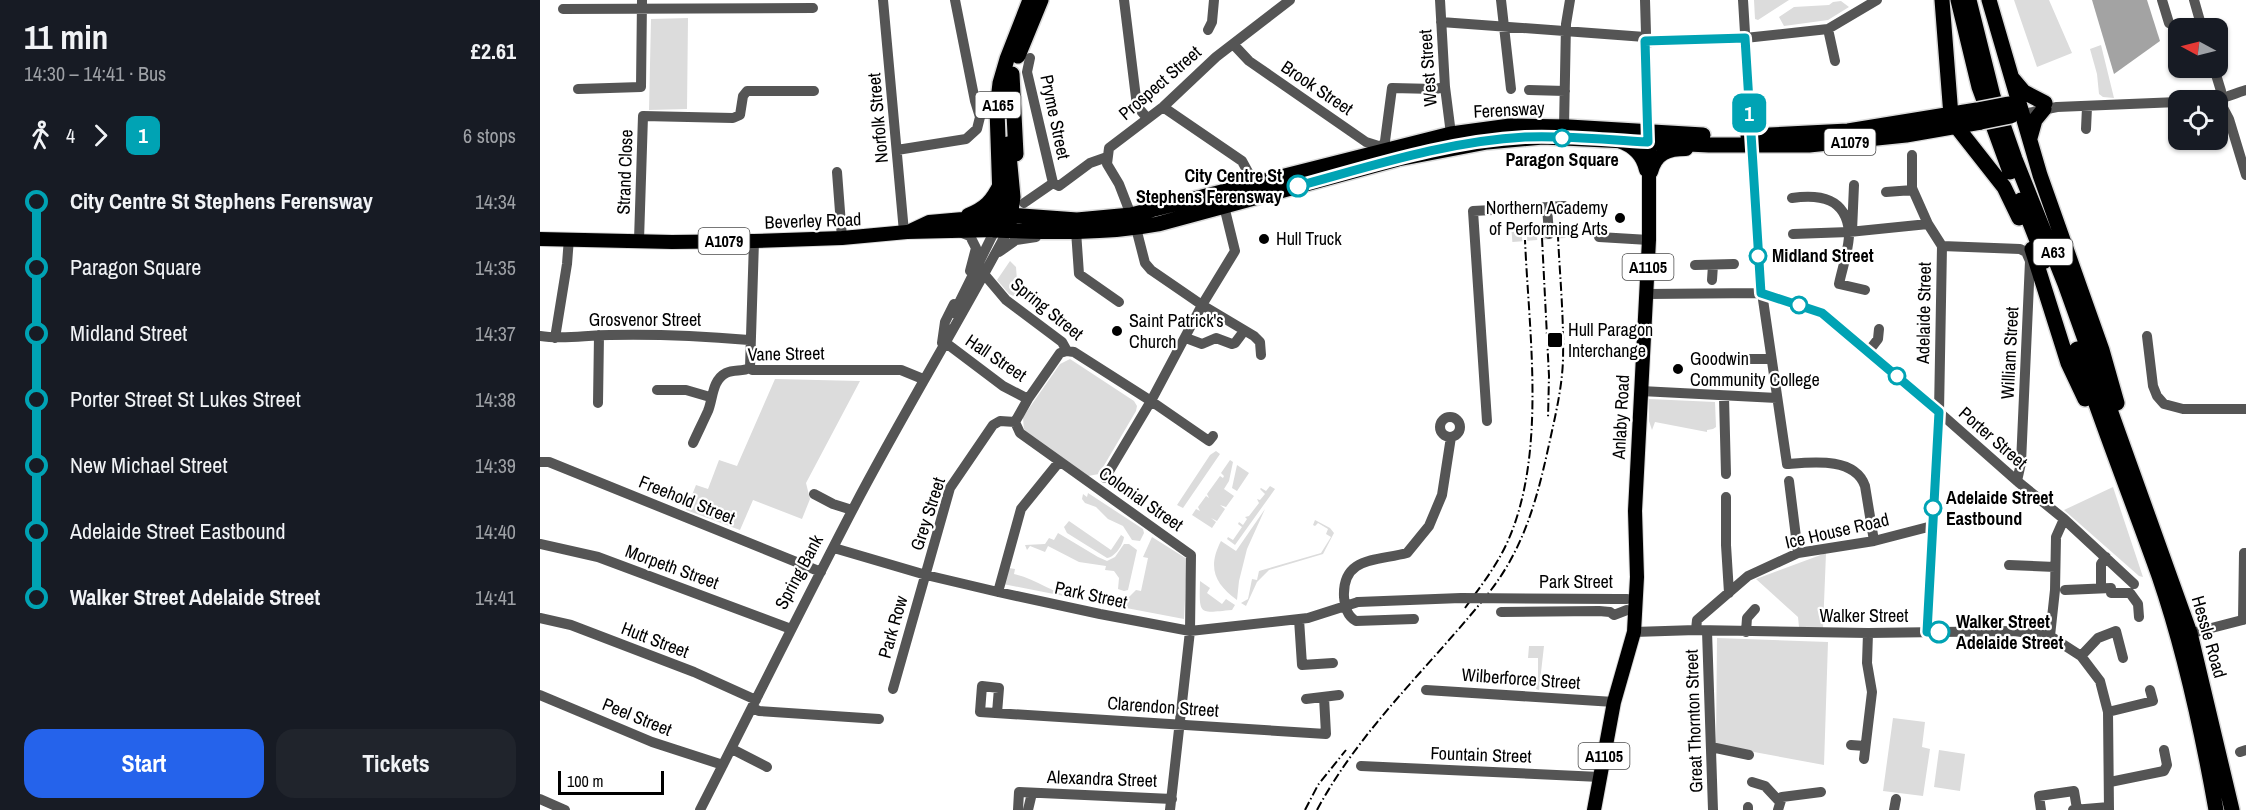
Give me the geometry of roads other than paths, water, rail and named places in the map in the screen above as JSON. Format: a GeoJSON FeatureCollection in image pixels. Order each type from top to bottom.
{"type":"FeatureCollection","features":[{"type":"Feature","properties":{"kind":"highway","name":"A165"},"geometry":{"type":"LineString","coordinates":[[1003,223],[997,109],[1000,83],[1029,0]]}},
{"type":"Feature","properties":{"kind":"highway","name":"A165"},"geometry":{"type":"LineString","coordinates":[[1003,223],[1013,197],[1007,110],[1012,74],[1041,0]]}},
{"type":"Feature","properties":{"kind":"highway"},"geometry":{"type":"LineString","coordinates":[[1942,0],[1949,87],[1959,118],[1975,149],[2004,187],[2016,212],[2029,242],[2068,363],[2138,501]]}},
{"type":"Feature","properties":{"kind":"highway","name":"A63"},"geometry":{"type":"LineString","coordinates":[[1958,0],[1982,98],[2138,501]]}},
{"type":"Feature","properties":{"kind":"highway","name":"A63"},"geometry":{"type":"LineString","coordinates":[[1969,0],[1997,107],[2065,284],[2138,501]]}},
{"type":"Feature","properties":{"kind":"highway"},"geometry":{"type":"LineString","coordinates":[[1989,0],[2013,79],[2015,109],[2030,139],[2040,175],[2102,350],[2138,501]]}},
{"type":"Feature","properties":{"kind":"highway"},"geometry":{"type":"LineString","coordinates":[[1012,74],[1019,194],[1031,212],[1040,218]]}},
{"type":"Feature","properties":{"kind":"highway"},"geometry":{"type":"LineString","coordinates":[[2013,79],[2024,92],[2045,106],[2035,120],[2030,139]]}},
{"type":"Feature","properties":{"kind":"highway"},"geometry":{"type":"LineString","coordinates":[[1919,120],[1941,100],[1949,87]]}},
{"type":"Feature","properties":{"kind":"highway","name":"Ferensway"},"geometry":{"type":"LineString","coordinates":[[1003,223],[1040,218],[1158,224],[1398,159],[1460,146],[1525,137],[1618,141],[1648,137],[1843,143],[1959,118],[2015,109]]}},
{"type":"Feature","properties":{"kind":"highway","name":"Ferensway"},"geometry":{"type":"LineString","coordinates":[[1003,223],[1072,231],[1134,222],[1386,148],[1450,134],[1510,126],[1564,127],[1709,145],[1848,131],[1919,120],[1959,118]]}},
{"type":"Feature","properties":{"kind":"highway","name":"Hessle Road"},"geometry":{"type":"LineString","coordinates":[[2138,501],[2195,701],[2217,810]]}},
{"type":"Feature","properties":{"kind":"highway","name":"Hessle Road"},"geometry":{"type":"LineString","coordinates":[[2138,501],[2190,633],[2233,810]]}},
{"type":"Feature","properties":{"kind":"main road","name":"Anlaby Road"},"geometry":{"type":"LineString","coordinates":[[1614,702],[1613,691],[1624,604],[1637,577],[1635,511],[1649,240],[1648,137]]}},
{"type":"Feature","properties":{"kind":"main road"},"geometry":{"type":"LineString","coordinates":[[1618,141],[1631,146],[1643,159],[1650,183]]}},
{"type":"Feature","properties":{"kind":"main road"},"geometry":{"type":"LineString","coordinates":[[1650,183],[1655,161],[1665,152],[1709,145]]}},
{"type":"Feature","properties":{"kind":"main road"},"geometry":{"type":"LineString","coordinates":[[955,226],[993,200],[1000,184]]}},
{"type":"Feature","properties":{"kind":"main road","name":"Beverley Road"},"geometry":{"type":"LineString","coordinates":[[540,239],[754,241],[842,238],[906,232],[928,222],[955,226],[1003,223]]}},
{"type":"Feature","properties":{"kind":"main road","name":"Anlaby Road"},"geometry":{"type":"LineString","coordinates":[[1594,810],[1614,702],[1634,632],[1624,604]]}},
{"type":"Feature","properties":{"kind":"street","name":"Norfolk Street"},"geometry":{"type":"LineString","coordinates":[[883,0],[906,232]]}},
{"type":"Feature","properties":{"kind":"street"},"geometry":{"type":"LineString","coordinates":[[897,150],[966,139],[977,129],[980,117],[955,0]]}},
{"type":"Feature","properties":{"kind":"street"},"geometry":{"type":"LineString","coordinates":[[1124,0],[1137,105],[1147,118]]}},
{"type":"Feature","properties":{"kind":"street"},"geometry":{"type":"LineString","coordinates":[[1207,0],[1208,30],[1212,22],[1214,0]]}},
{"type":"Feature","properties":{"kind":"street","name":"Prospect Street"},"geometry":{"type":"LineString","coordinates":[[1053,183],[1059,186],[1090,162],[1107,157],[1109,148],[1162,107],[1216,57],[1279,4],[1290,0]]}},
{"type":"Feature","properties":{"kind":"street","name":"West Street"},"geometry":{"type":"LineString","coordinates":[[1440,0],[1450,134]]}},
{"type":"Feature","properties":{"kind":"street"},"geometry":{"type":"LineString","coordinates":[[1501,0],[1511,89]]}},
{"type":"Feature","properties":{"kind":"street"},"geometry":{"type":"LineString","coordinates":[[1564,127],[1569,0]]}},
{"type":"Feature","properties":{"kind":"street","name":"Anlaby Road"},"geometry":{"type":"LineString","coordinates":[[1645,0],[1648,137]]}},
{"type":"Feature","properties":{"kind":"street"},"geometry":{"type":"LineString","coordinates":[[1743,0],[1761,293],[1788,464],[1820,461],[1856,471],[1865,486],[1874,540]]}},
{"type":"Feature","properties":{"kind":"street"},"geometry":{"type":"LineString","coordinates":[[1441,22],[1645,39],[1745,38],[1828,28],[1877,0]]}},
{"type":"Feature","properties":{"kind":"street"},"geometry":{"type":"LineString","coordinates":[[2162,0],[2168,20]]}},
{"type":"Feature","properties":{"kind":"street"},"geometry":{"type":"LineString","coordinates":[[2194,0],[2199,18]]}},
{"type":"Feature","properties":{"kind":"street"},"geometry":{"type":"LineString","coordinates":[[578,90],[641,87],[642,4]]}},
{"type":"Feature","properties":{"kind":"street"},"geometry":{"type":"LineString","coordinates":[[563,9],[642,4],[813,8]]}},
{"type":"Feature","properties":{"kind":"street"},"geometry":{"type":"LineString","coordinates":[[1828,28],[1835,61]]}},
{"type":"Feature","properties":{"kind":"street","name":"Brook Street"},"geometry":{"type":"LineString","coordinates":[[1233,44],[1249,61],[1366,142],[1386,148]]}},
{"type":"Feature","properties":{"kind":"street","name":"Pryme Street"},"geometry":{"type":"LineString","coordinates":[[1030,57],[1027,72],[1053,183]]}},
{"type":"Feature","properties":{"kind":"street"},"geometry":{"type":"LineString","coordinates":[[1386,148],[1392,88],[1435,89],[1445,87]]}},
{"type":"Feature","properties":{"kind":"street","name":"Strand Close"},"geometry":{"type":"LineString","coordinates":[[639,240],[643,116],[733,118],[740,115],[742,96],[747,91],[814,90]]}},
{"type":"Feature","properties":{"kind":"street"},"geometry":{"type":"LineString","coordinates":[[1529,90],[1565,92]]}},
{"type":"Feature","properties":{"kind":"street"},"geometry":{"type":"LineString","coordinates":[[2228,96],[2246,90]]}},
{"type":"Feature","properties":{"kind":"street"},"geometry":{"type":"LineString","coordinates":[[2015,109],[2168,102]]}},
{"type":"Feature","properties":{"kind":"street"},"geometry":{"type":"LineString","coordinates":[[2086,129],[2087,106]]}},
{"type":"Feature","properties":{"kind":"street"},"geometry":{"type":"LineString","coordinates":[[1162,107],[1242,161],[1255,185]]}},
{"type":"Feature","properties":{"kind":"street"},"geometry":{"type":"LineString","coordinates":[[2228,118],[2246,175]]}},
{"type":"Feature","properties":{"kind":"street"},"geometry":{"type":"LineString","coordinates":[[1912,155],[1913,190],[1928,225],[1942,246]]}},
{"type":"Feature","properties":{"kind":"street"},"geometry":{"type":"LineString","coordinates":[[1107,157],[1107,164],[1119,184],[1134,222],[1145,263],[1151,270],[1260,342],[1261,355]]}},
{"type":"Feature","properties":{"kind":"street"},"geometry":{"type":"LineString","coordinates":[[837,172],[842,238]]}},
{"type":"Feature","properties":{"kind":"street"},"geometry":{"type":"LineString","coordinates":[[1024,203],[1053,183]]}},
{"type":"Feature","properties":{"kind":"street"},"geometry":{"type":"LineString","coordinates":[[1854,185],[1851,232],[1839,284],[1865,290]]}},
{"type":"Feature","properties":{"kind":"street"},"geometry":{"type":"LineString","coordinates":[[1886,192],[1913,190]]}},
{"type":"Feature","properties":{"kind":"street"},"geometry":{"type":"LineString","coordinates":[[1792,198],[1818,197],[1831,200],[1844,216],[1851,232]]}},
{"type":"Feature","properties":{"kind":"street"},"geometry":{"type":"LineString","coordinates":[[1105,478],[1152,401],[1202,305],[1235,251],[1224,206]]}},
{"type":"Feature","properties":{"kind":"street"},"geometry":{"type":"LineString","coordinates":[[1487,421],[1473,211],[1564,206]]}},
{"type":"Feature","properties":{"kind":"street"},"geometry":{"type":"LineString","coordinates":[[1547,207],[1549,234]]}},
{"type":"Feature","properties":{"kind":"street","name":"Spring Bank"},"geometry":{"type":"LineString","coordinates":[[700,810],[852,510],[923,379],[994,257],[1003,223]]}},
{"type":"Feature","properties":{"kind":"street","name":"Spring Bank"},"geometry":{"type":"LineString","coordinates":[[944,343],[1003,223]]}},
{"type":"Feature","properties":{"kind":"street"},"geometry":{"type":"LineString","coordinates":[[1793,234],[1851,232],[1928,225]]}},
{"type":"Feature","properties":{"kind":"street"},"geometry":{"type":"LineString","coordinates":[[944,343],[945,322],[973,266],[976,248],[970,236],[955,226]]}},
{"type":"Feature","properties":{"kind":"street"},"geometry":{"type":"LineString","coordinates":[[994,257],[1016,240],[1053,237],[1072,231],[1079,274],[1119,302]]}},
{"type":"Feature","properties":{"kind":"street"},"geometry":{"type":"LineString","coordinates":[[1599,237],[1649,240]]}},
{"type":"Feature","properties":{"kind":"street"},"geometry":{"type":"LineString","coordinates":[[555,338],[570,238]]}},
{"type":"Feature","properties":{"kind":"street"},"geometry":{"type":"LineString","coordinates":[[750,368],[749,340],[754,241]]}},
{"type":"Feature","properties":{"kind":"street","name":"William Street"},"geometry":{"type":"LineString","coordinates":[[1942,246],[2020,249],[2026,252],[2030,261],[2021,463],[2017,481]]}},
{"type":"Feature","properties":{"kind":"street","name":"Adelaide Street"},"geometry":{"type":"LineString","coordinates":[[1927,632],[1939,412],[1942,246]]}},
{"type":"Feature","properties":{"kind":"street"},"geometry":{"type":"LineString","coordinates":[[1695,265],[1734,264]]}},
{"type":"Feature","properties":{"kind":"street"},"geometry":{"type":"LineString","coordinates":[[1712,286],[1713,265]]}},
{"type":"Feature","properties":{"kind":"street","name":"Spring Street"},"geometry":{"type":"LineString","coordinates":[[984,274],[1006,300],[1062,342],[1067,351],[1074,352],[1152,401],[1209,441],[1212,436]]}},
{"type":"Feature","properties":{"kind":"street"},"geometry":{"type":"LineString","coordinates":[[1647,294],[1712,286],[1761,293]]}},
{"type":"Feature","properties":{"kind":"street","name":"Porter Street"},"geometry":{"type":"LineString","coordinates":[[1761,293],[1822,313],[2064,519],[2134,584]]}},
{"type":"Feature","properties":{"kind":"street"},"geometry":{"type":"LineString","coordinates":[[1868,352],[1878,339],[1879,329]]}},
{"type":"Feature","properties":{"kind":"street"},"geometry":{"type":"LineString","coordinates":[[1186,338],[1202,344],[1216,338],[1232,344],[1244,331]]}},
{"type":"Feature","properties":{"kind":"street"},"geometry":{"type":"LineString","coordinates":[[598,403],[599,335]]}},
{"type":"Feature","properties":{"kind":"street","name":"Grosvenor Street"},"geometry":{"type":"LineString","coordinates":[[540,336],[555,338],[599,335],[691,335],[749,340]]}},
{"type":"Feature","properties":{"kind":"street"},"geometry":{"type":"LineString","coordinates":[[2147,336],[2154,386],[2157,396],[2164,404],[2183,409],[2246,409]]}},
{"type":"Feature","properties":{"kind":"street","name":"Hall Street"},"geometry":{"type":"LineString","coordinates":[[944,343],[1003,386],[1028,399]]}},
{"type":"Feature","properties":{"kind":"street"},"geometry":{"type":"LineString","coordinates":[[1016,422],[1028,399],[1060,353],[1067,351]]}},
{"type":"Feature","properties":{"kind":"street"},"geometry":{"type":"LineString","coordinates":[[1736,359],[1771,359]]}},
{"type":"Feature","properties":{"kind":"street","name":"Vane Street"},"geometry":{"type":"LineString","coordinates":[[693,442],[709,408],[710,397],[720,378],[728,372],[750,368],[752,370],[901,370],[923,379]]}},
{"type":"Feature","properties":{"kind":"street"},"geometry":{"type":"LineString","coordinates":[[657,390],[686,390],[710,397]]}},
{"type":"Feature","properties":{"kind":"street"},"geometry":{"type":"LineString","coordinates":[[1641,391],[1777,398]]}},
{"type":"Feature","properties":{"kind":"street"},"geometry":{"type":"LineString","coordinates":[[1724,397],[1726,474]]}},
{"type":"Feature","properties":{"kind":"street","name":"Grey Street"},"geometry":{"type":"LineString","coordinates":[[926,575],[950,488],[956,477],[993,425],[1000,421],[1016,422]]}},
{"type":"Feature","properties":{"kind":"street","name":"Colonial Street"},"geometry":{"type":"LineString","coordinates":[[1016,422],[1020,433],[1191,555],[1190,631]]}},
{"type":"Feature","properties":{"kind":"street"},"geometry":{"type":"LineString","coordinates":[[1414,619],[1356,621],[1350,618],[1345,606],[1344,585],[1348,572],[1365,561],[1407,553],[1429,526],[1442,495],[1451,437]]}},
{"type":"Feature","properties":{"kind":"street","name":"Freehold Street"},"geometry":{"type":"LineString","coordinates":[[540,462],[560,466],[821,572]]}},
{"type":"Feature","properties":{"kind":"street"},"geometry":{"type":"LineString","coordinates":[[998,592],[1011,565],[1022,509],[1059,462]]}},
{"type":"Feature","properties":{"kind":"street"},"geometry":{"type":"LineString","coordinates":[[1789,481],[1798,553]]}},
{"type":"Feature","properties":{"kind":"street"},"geometry":{"type":"LineString","coordinates":[[814,494],[833,504],[852,510]]}},
{"type":"Feature","properties":{"kind":"street"},"geometry":{"type":"LineString","coordinates":[[1726,497],[1729,593]]}},
{"type":"Feature","properties":{"kind":"street"},"geometry":{"type":"LineString","coordinates":[[2050,636],[2054,618],[2056,537],[2064,519]]}},
{"type":"Feature","properties":{"kind":"street","name":"Ice House Road"},"geometry":{"type":"LineString","coordinates":[[1702,630],[1697,620],[1748,576],[1798,553],[1874,540],[1932,526]]}},
{"type":"Feature","properties":{"kind":"street","name":"Morpeth Street"},"geometry":{"type":"LineString","coordinates":[[540,544],[598,557],[791,629]]}},
{"type":"Feature","properties":{"kind":"street","name":"Park Street"},"geometry":{"type":"LineString","coordinates":[[834,548],[926,575],[998,592],[1190,631],[1299,619],[1358,602],[1461,598],[1624,604]]}},
{"type":"Feature","properties":{"kind":"street"},"geometry":{"type":"LineString","coordinates":[[2196,632],[2244,620],[2244,553],[2246,553]]}},
{"type":"Feature","properties":{"kind":"street"},"geometry":{"type":"LineString","coordinates":[[2101,587],[2101,564],[2106,557]]}},
{"type":"Feature","properties":{"kind":"street"},"geometry":{"type":"LineString","coordinates":[[2009,565],[2055,567]]}},
{"type":"Feature","properties":{"kind":"street","name":"Park Row"},"geometry":{"type":"LineString","coordinates":[[893,689],[926,575]]}},
{"type":"Feature","properties":{"kind":"street"},"geometry":{"type":"LineString","coordinates":[[2065,590],[2101,587],[2111,588],[2111,592],[2130,593],[2138,604],[2139,617]]}},
{"type":"Feature","properties":{"kind":"street","name":"Park Street"},"geometry":{"type":"LineString","coordinates":[[1501,612],[1610,612],[1624,604]]}},
{"type":"Feature","properties":{"kind":"street"},"geometry":{"type":"LineString","coordinates":[[1746,632],[1747,618],[1755,609]]}},
{"type":"Feature","properties":{"kind":"street","name":"Hutt Street"},"geometry":{"type":"LineString","coordinates":[[540,618],[571,625],[708,678],[754,704],[759,711],[879,719]]}},
{"type":"Feature","properties":{"kind":"street"},"geometry":{"type":"LineString","coordinates":[[1299,619],[1302,665],[1333,663]]}},
{"type":"Feature","properties":{"kind":"street"},"geometry":{"type":"LineString","coordinates":[[1634,632],[1702,630]]}},
{"type":"Feature","properties":{"kind":"street","name":"Walker Street"},"geometry":{"type":"LineString","coordinates":[[1702,630],[1868,633],[2014,631],[2050,636],[2081,656],[2100,681],[2108,712],[2109,809]]}},
{"type":"Feature","properties":{"kind":"street","name":"Great Thornton Street"},"geometry":{"type":"LineString","coordinates":[[1702,630],[1711,747],[1713,810]]}},
{"type":"Feature","properties":{"kind":"street"},"geometry":{"type":"LineString","coordinates":[[1171,804],[1190,631]]}},
{"type":"Feature","properties":{"kind":"street"},"geometry":{"type":"LineString","coordinates":[[2081,656],[2098,638],[2116,631],[2123,658]]}},
{"type":"Feature","properties":{"kind":"street"},"geometry":{"type":"LineString","coordinates":[[1864,759],[1872,692],[1867,663],[1868,633]]}},
{"type":"Feature","properties":{"kind":"street","name":"Wilberforce Street"},"geometry":{"type":"LineString","coordinates":[[1426,690],[1614,702]]}},
{"type":"Feature","properties":{"kind":"street"},"geometry":{"type":"LineString","coordinates":[[2108,712],[2152,701],[2150,690]]}},
{"type":"Feature","properties":{"kind":"street","name":"Peel Street"},"geometry":{"type":"LineString","coordinates":[[540,695],[652,742],[723,765]]}},
{"type":"Feature","properties":{"kind":"street"},"geometry":{"type":"LineString","coordinates":[[1306,699],[1339,695]]}},
{"type":"Feature","properties":{"kind":"street","name":"Clarendon Street"},"geometry":{"type":"LineString","coordinates":[[997,713],[1326,734],[1324,697]]}},
{"type":"Feature","properties":{"kind":"street"},"geometry":{"type":"LineString","coordinates":[[1851,745],[1865,746]]}},
{"type":"Feature","properties":{"kind":"street"},"geometry":{"type":"LineString","coordinates":[[1711,747],[1749,755]]}},
{"type":"Feature","properties":{"kind":"street"},"geometry":{"type":"LineString","coordinates":[[732,749],[767,767]]}},
{"type":"Feature","properties":{"kind":"street"},"geometry":{"type":"LineString","coordinates":[[2110,782],[2164,771],[2167,765],[2164,750]]}},
{"type":"Feature","properties":{"kind":"street","name":"Fountain Street"},"geometry":{"type":"LineString","coordinates":[[1361,766],[1600,777]]}},
{"type":"Feature","properties":{"kind":"street"},"geometry":{"type":"LineString","coordinates":[[1752,782],[1765,786],[1779,806]]}},
{"type":"Feature","properties":{"kind":"street"},"geometry":{"type":"LineString","coordinates":[[2041,810],[2039,796],[2074,791],[2075,809],[2109,809]]}},
{"type":"Feature","properties":{"kind":"street","name":"Alexandra Street"},"geometry":{"type":"LineString","coordinates":[[1018,810],[1019,792],[1171,804]]}},
{"type":"Feature","properties":{"kind":"street"},"geometry":{"type":"LineString","coordinates":[[1779,806],[1782,796],[1821,792]]}},
{"type":"Feature","properties":{"kind":"street","name":"Alexandra Street"},"geometry":{"type":"LineString","coordinates":[[1028,810],[1032,793]]}},
{"type":"Feature","properties":{"kind":"street"},"geometry":{"type":"LineString","coordinates":[[540,799],[566,810]]}},
{"type":"Feature","properties":{"kind":"tunnel"},"geometry":{"type":"LineString","coordinates":[[1512,237],[1565,233]]}},
{"type":"Feature","properties":{"kind":"railway"},"geometry":{"type":"LineString","coordinates":[[1317,810],[1335,779],[1377,723],[1491,590],[1522,537],[1541,480],[1561,380],[1563,329],[1558,237]]}},
{"type":"Feature","properties":{"kind":"railway"},"geometry":{"type":"LineString","coordinates":[[1542,238],[1549,376],[1548,419]]}},
{"type":"Feature","properties":{"kind":"railway"},"geometry":{"type":"LineString","coordinates":[[1465,608],[1503,552],[1519,509],[1527,472],[1531,434],[1532,354],[1525,240]]}},
{"type":"Feature","properties":{"kind":"railway"},"geometry":{"type":"LineString","coordinates":[[1305,810],[1318,785],[1346,750]]}},
{"type":"Feature","properties":{"kind":"place","name":"Paragon Square"},"geometry":{"type":"Point","coordinates":[1562,138]}},
{"type":"Feature","properties":{"kind":"place","name":"City Centre St Stephens Ferensway"},"geometry":{"type":"Point","coordinates":[1298,186]}},
{"type":"Feature","properties":{"kind":"place","name":"Northern Academy of Performing Arts"},"geometry":{"type":"Point","coordinates":[1620,218]}},
{"type":"Feature","properties":{"kind":"place","name":"Hull Truck"},"geometry":{"type":"Point","coordinates":[1264,239]}},
{"type":"Feature","properties":{"kind":"place","name":"Midland Street"},"geometry":{"type":"Point","coordinates":[1758,256]}},
{"type":"Feature","properties":{"kind":"place","name":"Saint Patrick's Church"},"geometry":{"type":"Point","coordinates":[1117,331]}},
{"type":"Feature","properties":{"kind":"place","name":"Hull Paragon Interchange"},"geometry":{"type":"Point","coordinates":[1555,340]}},
{"type":"Feature","properties":{"kind":"place","name":"Goodwin Community College"},"geometry":{"type":"Point","coordinates":[1678,369]}},
{"type":"Feature","properties":{"kind":"place","name":"Adelaide Street Eastbound"},"geometry":{"type":"Point","coordinates":[1933,508]}},
{"type":"Feature","properties":{"kind":"place","name":"Walker Street Adelaide Street"},"geometry":{"type":"Point","coordinates":[1939,632]}}]}
